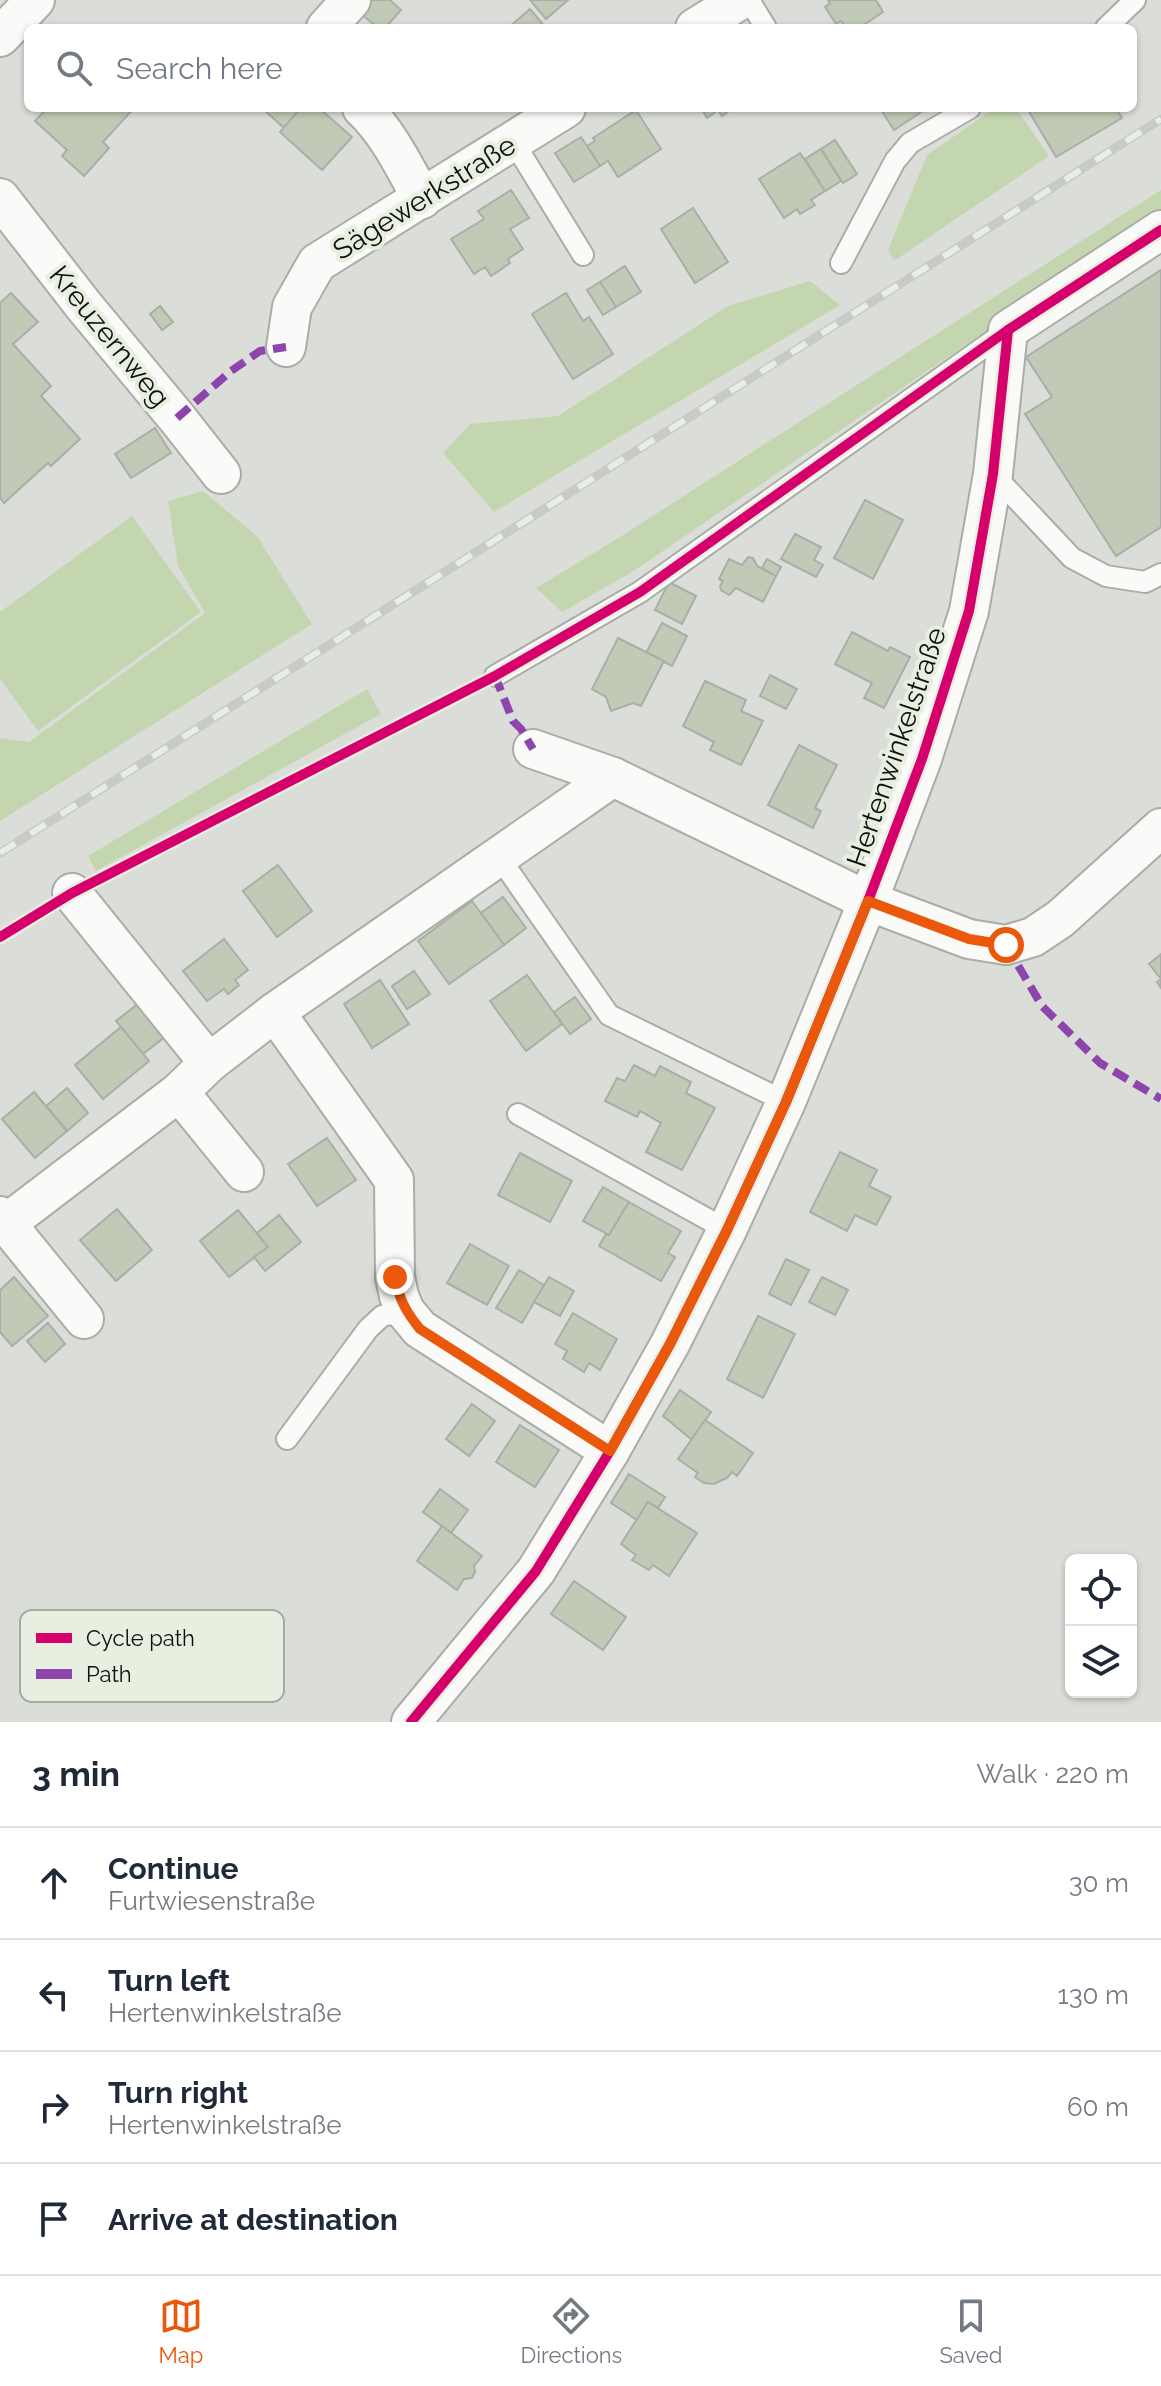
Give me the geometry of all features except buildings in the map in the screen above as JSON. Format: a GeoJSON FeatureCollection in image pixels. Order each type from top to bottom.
{"type":"FeatureCollection","features":[{"type":"Feature","properties":{"kind":"street"},"geometry":{"type":"LineString","coordinates":[[0,37],[35,0]]}},
{"type":"Feature","properties":{"kind":"street"},"geometry":{"type":"LineString","coordinates":[[330,24],[351,0]]}},
{"type":"Feature","properties":{"kind":"street"},"geometry":{"type":"LineString","coordinates":[[701,24],[740,0]]}},
{"type":"Feature","properties":{"kind":"street"},"geometry":{"type":"LineString","coordinates":[[366,112],[404,165],[422,199]]}},
{"type":"Feature","properties":{"kind":"street","name":"Sägewerkstraße"},"geometry":{"type":"LineString","coordinates":[[286,347],[292,307],[317,263],[560,112]]}},
{"type":"Feature","properties":{"kind":"street","name":"Kreuzernweg"},"geometry":{"type":"LineString","coordinates":[[0,198],[221,474]]}},
{"type":"Feature","properties":{"kind":"street"},"geometry":{"type":"LineString","coordinates":[[1008,330],[1161,230]]}},
{"type":"Feature","properties":{"kind":"street","name":"Hertenwinkelstraße"},"geometry":{"type":"LineString","coordinates":[[411,1722],[536,1571],[610,1451],[670,1344],[786,1102],[922,759],[969,611],[993,474],[1008,330]]}},
{"type":"Feature","properties":{"kind":"street","name":"Hertenwinkelstraße"},"geometry":{"type":"LineString","coordinates":[[533,749],[613,777],[868,901]]}},
{"type":"Feature","properties":{"kind":"street"},"geometry":{"type":"LineString","coordinates":[[84,1319],[3,1220],[179,1092],[209,1063],[275,1012],[613,777]]}},
{"type":"Feature","properties":{"kind":"street"},"geometry":{"type":"LineString","coordinates":[[868,901],[969,939],[1006,945],[1033,937],[1060,919],[1161,828]]}},
{"type":"Feature","properties":{"kind":"street"},"geometry":{"type":"LineString","coordinates":[[72,893],[209,1063]]}},
{"type":"Feature","properties":{"kind":"street"},"geometry":{"type":"LineString","coordinates":[[275,1012],[394,1180],[395,1277],[405,1311],[420,1329],[610,1451]]}},
{"type":"Feature","properties":{"kind":"street"},"geometry":{"type":"LineString","coordinates":[[179,1092],[244,1172]]}},
{"type":"Feature","properties":{"kind":"lane"},"geometry":{"type":"LineString","coordinates":[[749,0],[764,24]]}},
{"type":"Feature","properties":{"kind":"lane"},"geometry":{"type":"LineString","coordinates":[[1110,24],[1135,0]]}},
{"type":"Feature","properties":{"kind":"lane"},"geometry":{"type":"LineString","coordinates":[[841,263],[895,161],[910,143],[963,112]]}},
{"type":"Feature","properties":{"kind":"lane"},"geometry":{"type":"LineString","coordinates":[[513,141],[583,255]]}},
{"type":"Feature","properties":{"kind":"lane"},"geometry":{"type":"LineString","coordinates":[[495,676],[640,592],[1008,330]]}},
{"type":"Feature","properties":{"kind":"lane"},"geometry":{"type":"LineString","coordinates":[[993,474],[1072,558],[1106,576],[1145,582],[1161,574]]}},
{"type":"Feature","properties":{"kind":"lane"},"geometry":{"type":"LineString","coordinates":[[499,857],[609,1015],[786,1102]]}},
{"type":"Feature","properties":{"kind":"lane"},"geometry":{"type":"LineString","coordinates":[[518,1114],[727,1230]]}},
{"type":"Feature","properties":{"kind":"lane"},"geometry":{"type":"LineString","coordinates":[[287,1439],[368,1329],[382,1316],[405,1311]]}},
{"type":"Feature","properties":{"kind":"green space"},"geometry":{"type":"Polygon","coordinates":[[[989,112],[1019,112],[1049,156],[894,261],[888,250],[927,155],[989,112]]]}},
{"type":"Feature","properties":{"kind":"green space"},"geometry":{"type":"Polygon","coordinates":[[[1161,190],[1161,212],[632,572],[562,612],[536,588],[612,542],[1161,190]]]}},
{"type":"Feature","properties":{"kind":"green space"},"geometry":{"type":"Polygon","coordinates":[[[810,281],[840,305],[494,512],[443,453],[470,424],[558,416],[728,306],[810,281]]]}},
{"type":"Feature","properties":{"kind":"green space"},"geometry":{"type":"Polygon","coordinates":[[[203,491],[257,536],[312,624],[0,821],[0,738],[29,742],[205,613],[178,566],[168,501],[203,491]]]}},
{"type":"Feature","properties":{"kind":"green space"},"geometry":{"type":"Polygon","coordinates":[[[132,516],[201,612],[38,731],[0,679],[0,612],[132,516]]]}},
{"type":"Feature","properties":{"kind":"green space"},"geometry":{"type":"Polygon","coordinates":[[[367,689],[381,714],[96,871],[88,856],[367,689]]]}},
{"type":"Feature","properties":{"kind":"railway"},"geometry":{"type":"LineString","coordinates":[[0,853],[1161,119]]}},
{"type":"Feature","properties":{"kind":"marked path"},"geometry":{"type":"LineString","coordinates":[[177,418],[231,371],[260,351],[286,347]]}},
{"type":"Feature","properties":{"kind":"marked path"},"geometry":{"type":"LineString","coordinates":[[495,676],[513,721],[533,749]]}},
{"type":"Feature","properties":{"kind":"marked path"},"geometry":{"type":"LineString","coordinates":[[1006,945],[1042,1006],[1100,1063],[1161,1099]]}},
{"type":"Feature","properties":{"kind":"cycle path"},"geometry":{"type":"LineString","coordinates":[[0,937],[72,893],[495,676],[640,592],[1008,330],[1161,230]]}},
{"type":"Feature","properties":{"kind":"cycle path"},"geometry":{"type":"LineString","coordinates":[[411,1722],[536,1571],[610,1451],[670,1344],[786,1102],[922,759],[969,611],[993,474],[1008,330]]}},
{"type":"Feature","properties":{"kind":"route"},"geometry":{"type":"LineString","coordinates":[[395,1277],[405,1311],[420,1329],[610,1451],[670,1344],[727,1230],[786,1102],[868,901],[969,939],[1006,945]]}}]}
